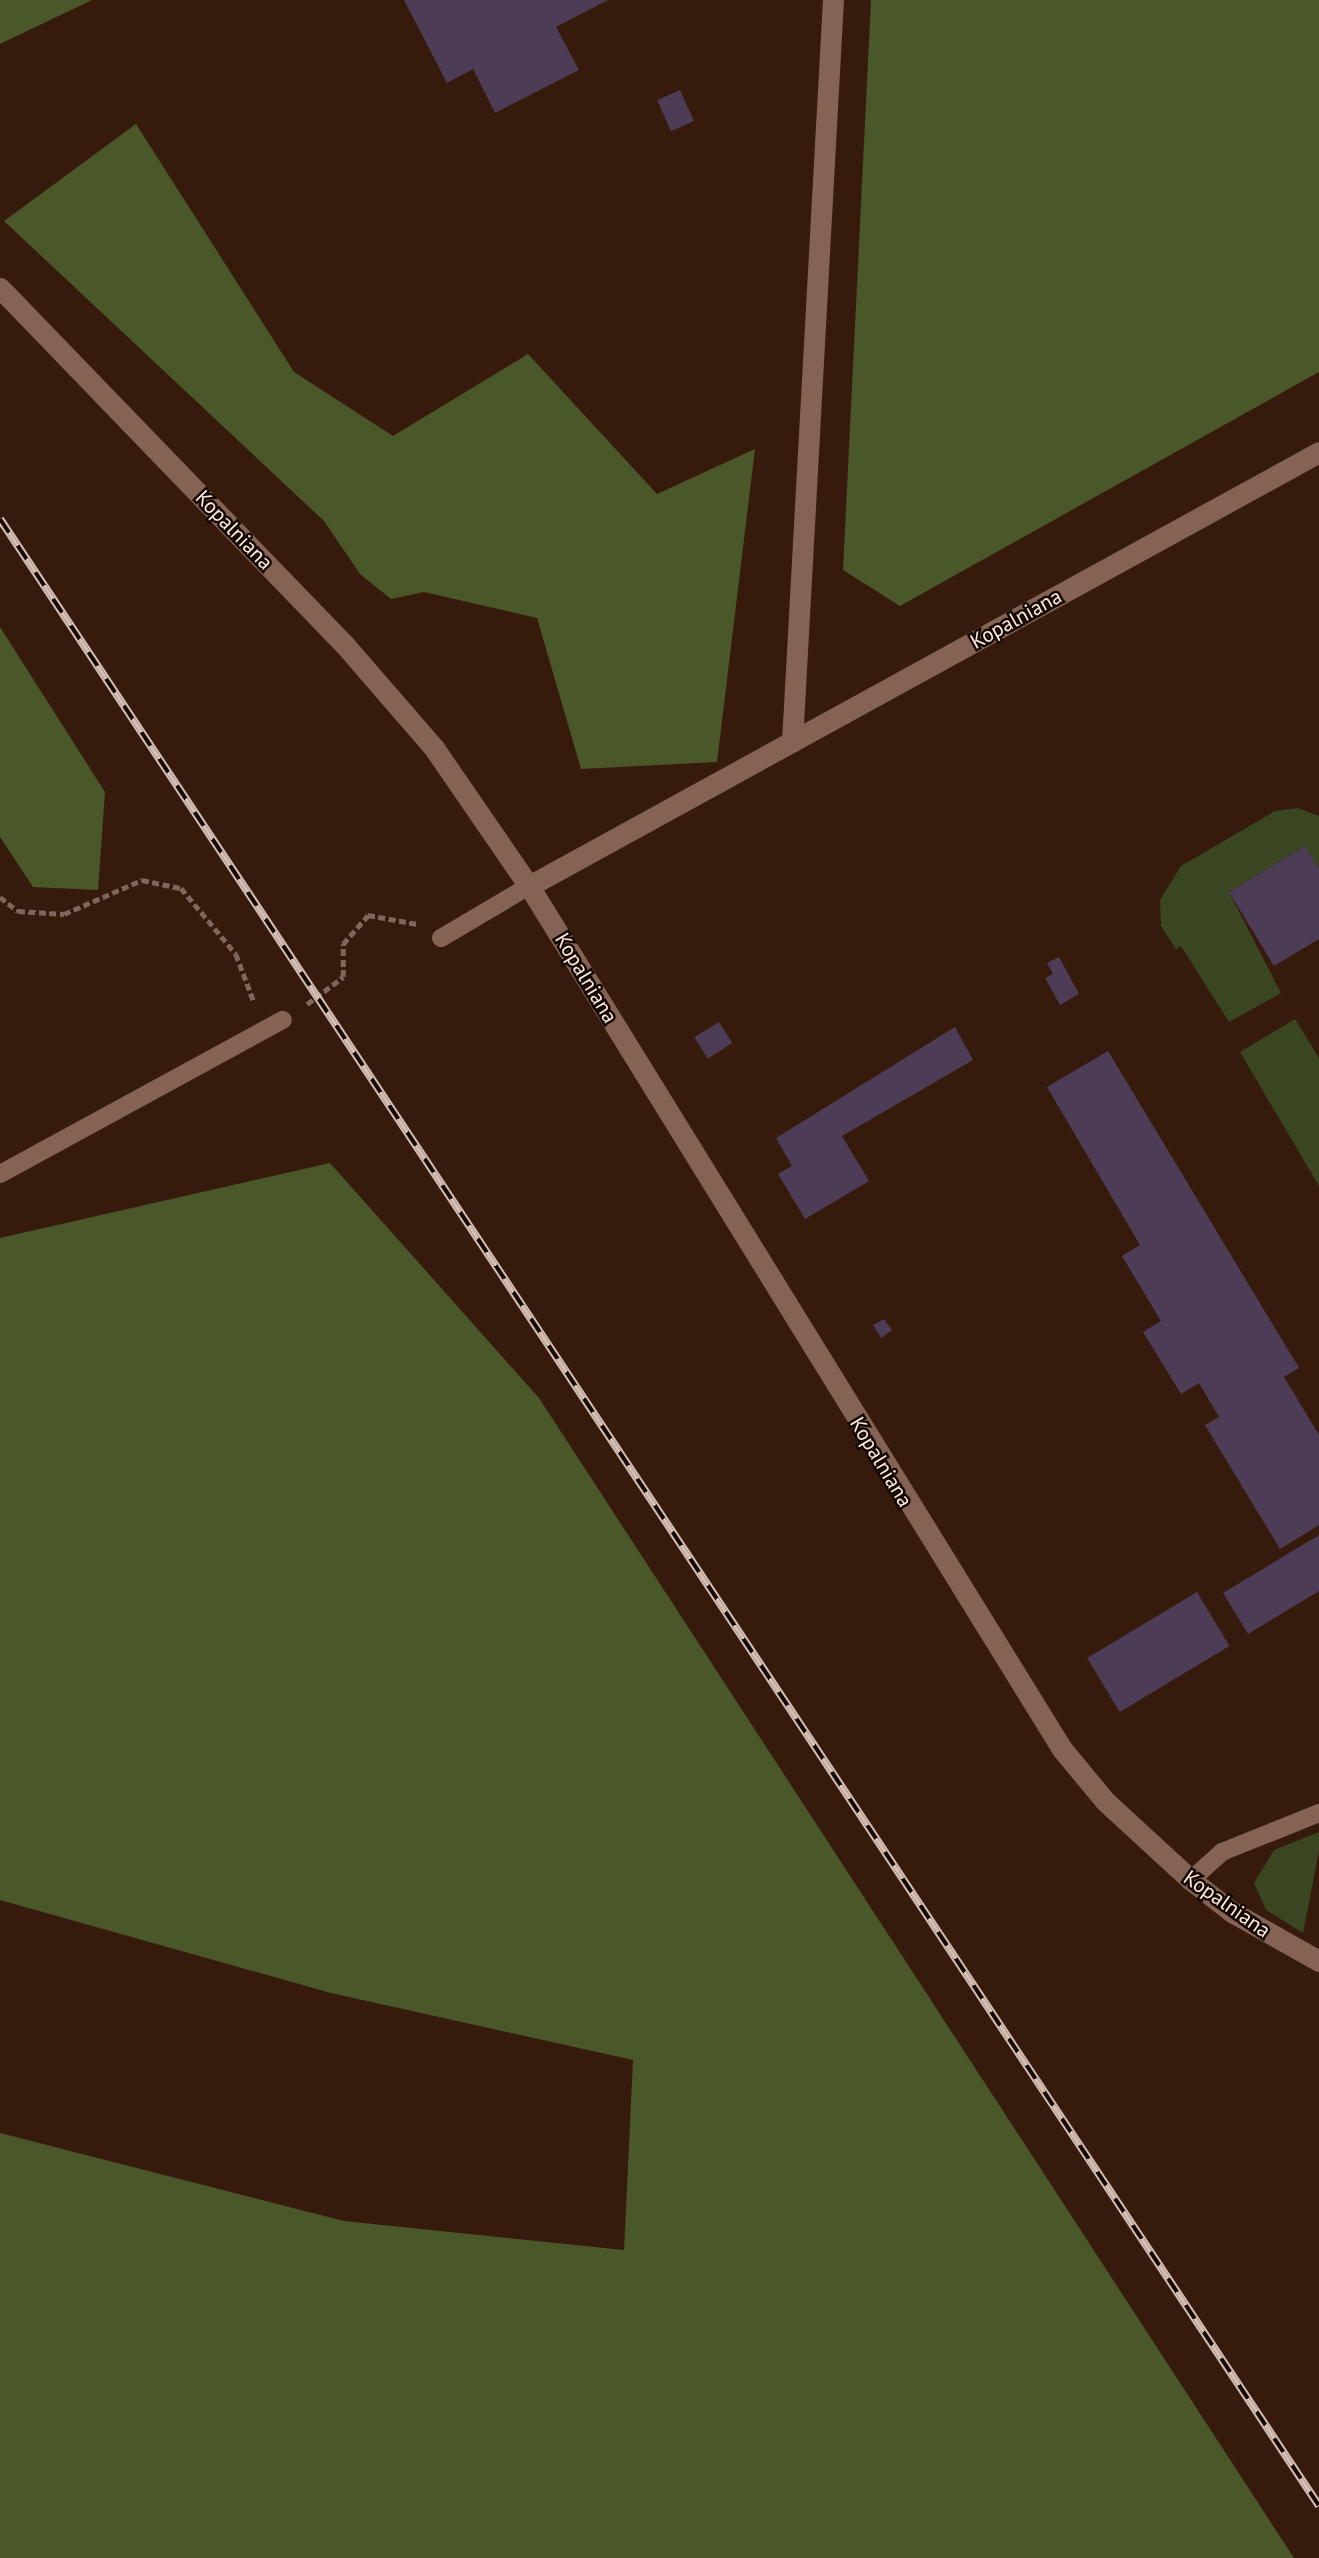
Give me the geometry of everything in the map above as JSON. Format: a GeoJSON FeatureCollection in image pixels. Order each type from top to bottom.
{"type":"FeatureCollection","features":[{"type":"Feature","properties":{"kind":"street"},"geometry":{"type":"LineString","coordinates":[[792,742],[833,0]]}},
{"type":"Feature","properties":{"kind":"street","name":"Kopalniana"},"geometry":{"type":"LineString","coordinates":[[0,288],[361,663],[434,748],[530,886],[1030,1704],[1105,1801],[1191,1880],[1232,1912],[1319,1961]]}},
{"type":"Feature","properties":{"kind":"street","name":"Kopalniana"},"geometry":{"type":"LineString","coordinates":[[530,886],[1319,452]]}},
{"type":"Feature","properties":{"kind":"lane"},"geometry":{"type":"LineString","coordinates":[[447,934],[530,886]]}},
{"type":"Feature","properties":{"kind":"lane"},"geometry":{"type":"LineString","coordinates":[[0,1174],[283,1020]]}},
{"type":"Feature","properties":{"kind":"lane"},"geometry":{"type":"LineString","coordinates":[[1191,1880],[1222,1852],[1319,1814]]}},
{"type":"Feature","properties":{"kind":"path"},"geometry":{"type":"LineString","coordinates":[[0,897],[18,911],[64,914],[142,880],[181,888],[236,954],[265,1030]]}},
{"type":"Feature","properties":{"kind":"path"},"geometry":{"type":"LineString","coordinates":[[283,1020],[343,977],[343,944],[368,915],[447,934]]}},
{"type":"Feature","properties":{"kind":"green space"},"geometry":{"type":"Polygon","coordinates":[[[0,0],[92,0],[0,44],[0,0]]]}},
{"type":"Feature","properties":{"kind":"green space"},"geometry":{"type":"Polygon","coordinates":[[[871,0],[1319,0],[1319,372],[900,606],[843,570],[871,0]]]}},
{"type":"Feature","properties":{"kind":"green space"},"geometry":{"type":"Polygon","coordinates":[[[136,124],[294,372],[393,436],[528,354],[657,494],[755,449],[717,762],[581,769],[537,618],[424,592],[391,599],[360,574],[324,521],[4,221],[136,124]]]}},
{"type":"Feature","properties":{"kind":"green space"},"geometry":{"type":"Polygon","coordinates":[[[0,627],[105,792],[98,890],[33,887],[0,837],[0,627]]]}},
{"type":"Feature","properties":{"kind":"green space"},"geometry":{"type":"Polygon","coordinates":[[[1298,808],[1319,816],[1319,869],[1305,846],[1229,892],[1281,993],[1229,1022],[1181,946],[1176,949],[1161,926],[1160,900],[1181,866],[1275,811],[1298,808]]]}},
{"type":"Feature","properties":{"kind":"green space"},"geometry":{"type":"Polygon","coordinates":[[[1295,1019],[1319,1058],[1319,1186],[1240,1052],[1295,1019]]]}},
{"type":"Feature","properties":{"kind":"green space"},"geometry":{"type":"Polygon","coordinates":[[[330,1163],[539,1398],[1294,2558],[0,2558],[0,2133],[344,2221],[624,2250],[633,2060],[331,1993],[0,1900],[0,1238],[330,1163]]]}},
{"type":"Feature","properties":{"kind":"green space"},"geometry":{"type":"Polygon","coordinates":[[[1319,1832],[1319,1851],[1303,1933],[1266,1910],[1254,1883],[1274,1850],[1319,1832]]]}},
{"type":"Feature","properties":{"kind":"building"},"geometry":{"type":"Polygon","coordinates":[[[404,0],[608,0],[556,27],[579,70],[495,113],[473,69],[447,83],[404,0]]]}},
{"type":"Feature","properties":{"kind":"building"},"geometry":{"type":"Polygon","coordinates":[[[680,90],[694,121],[671,131],[657,100],[680,90]]]}},
{"type":"Feature","properties":{"kind":"building"},"geometry":{"type":"Polygon","coordinates":[[[1305,846],[1319,869],[1319,939],[1274,966],[1229,892],[1305,846]]]}},
{"type":"Feature","properties":{"kind":"building"},"geometry":{"type":"Polygon","coordinates":[[[1059,957],[1079,994],[1060,1005],[1045,978],[1053,974],[1047,963],[1059,957]]]}},
{"type":"Feature","properties":{"kind":"building"},"geometry":{"type":"Polygon","coordinates":[[[719,1022],[732,1043],[708,1059],[694,1037],[719,1022]]]}},
{"type":"Feature","properties":{"kind":"building"},"geometry":{"type":"Polygon","coordinates":[[[955,1027],[973,1060],[842,1136],[869,1181],[805,1219],[778,1174],[792,1166],[776,1138],[955,1027]]]}},
{"type":"Feature","properties":{"kind":"building"},"geometry":{"type":"Polygon","coordinates":[[[1108,1051],[1299,1368],[1284,1377],[1319,1435],[1319,1525],[1280,1549],[1205,1425],[1219,1417],[1199,1383],[1181,1394],[1143,1332],[1161,1321],[1122,1256],[1140,1245],[1047,1087],[1108,1051]]]}},
{"type":"Feature","properties":{"kind":"building"},"geometry":{"type":"Polygon","coordinates":[[[884,1319],[892,1330],[881,1338],[873,1325],[884,1319]]]}},
{"type":"Feature","properties":{"kind":"building"},"geometry":{"type":"Polygon","coordinates":[[[1319,1535],[1319,1591],[1248,1634],[1223,1593],[1319,1535]]]}},
{"type":"Feature","properties":{"kind":"building"},"geometry":{"type":"Polygon","coordinates":[[[1197,1592],[1229,1646],[1120,1712],[1087,1658],[1197,1592]]]}},
{"type":"Feature","properties":{"kind":"railway"},"geometry":{"type":"LineString","coordinates":[[0,519],[1319,2506]]}}]}
